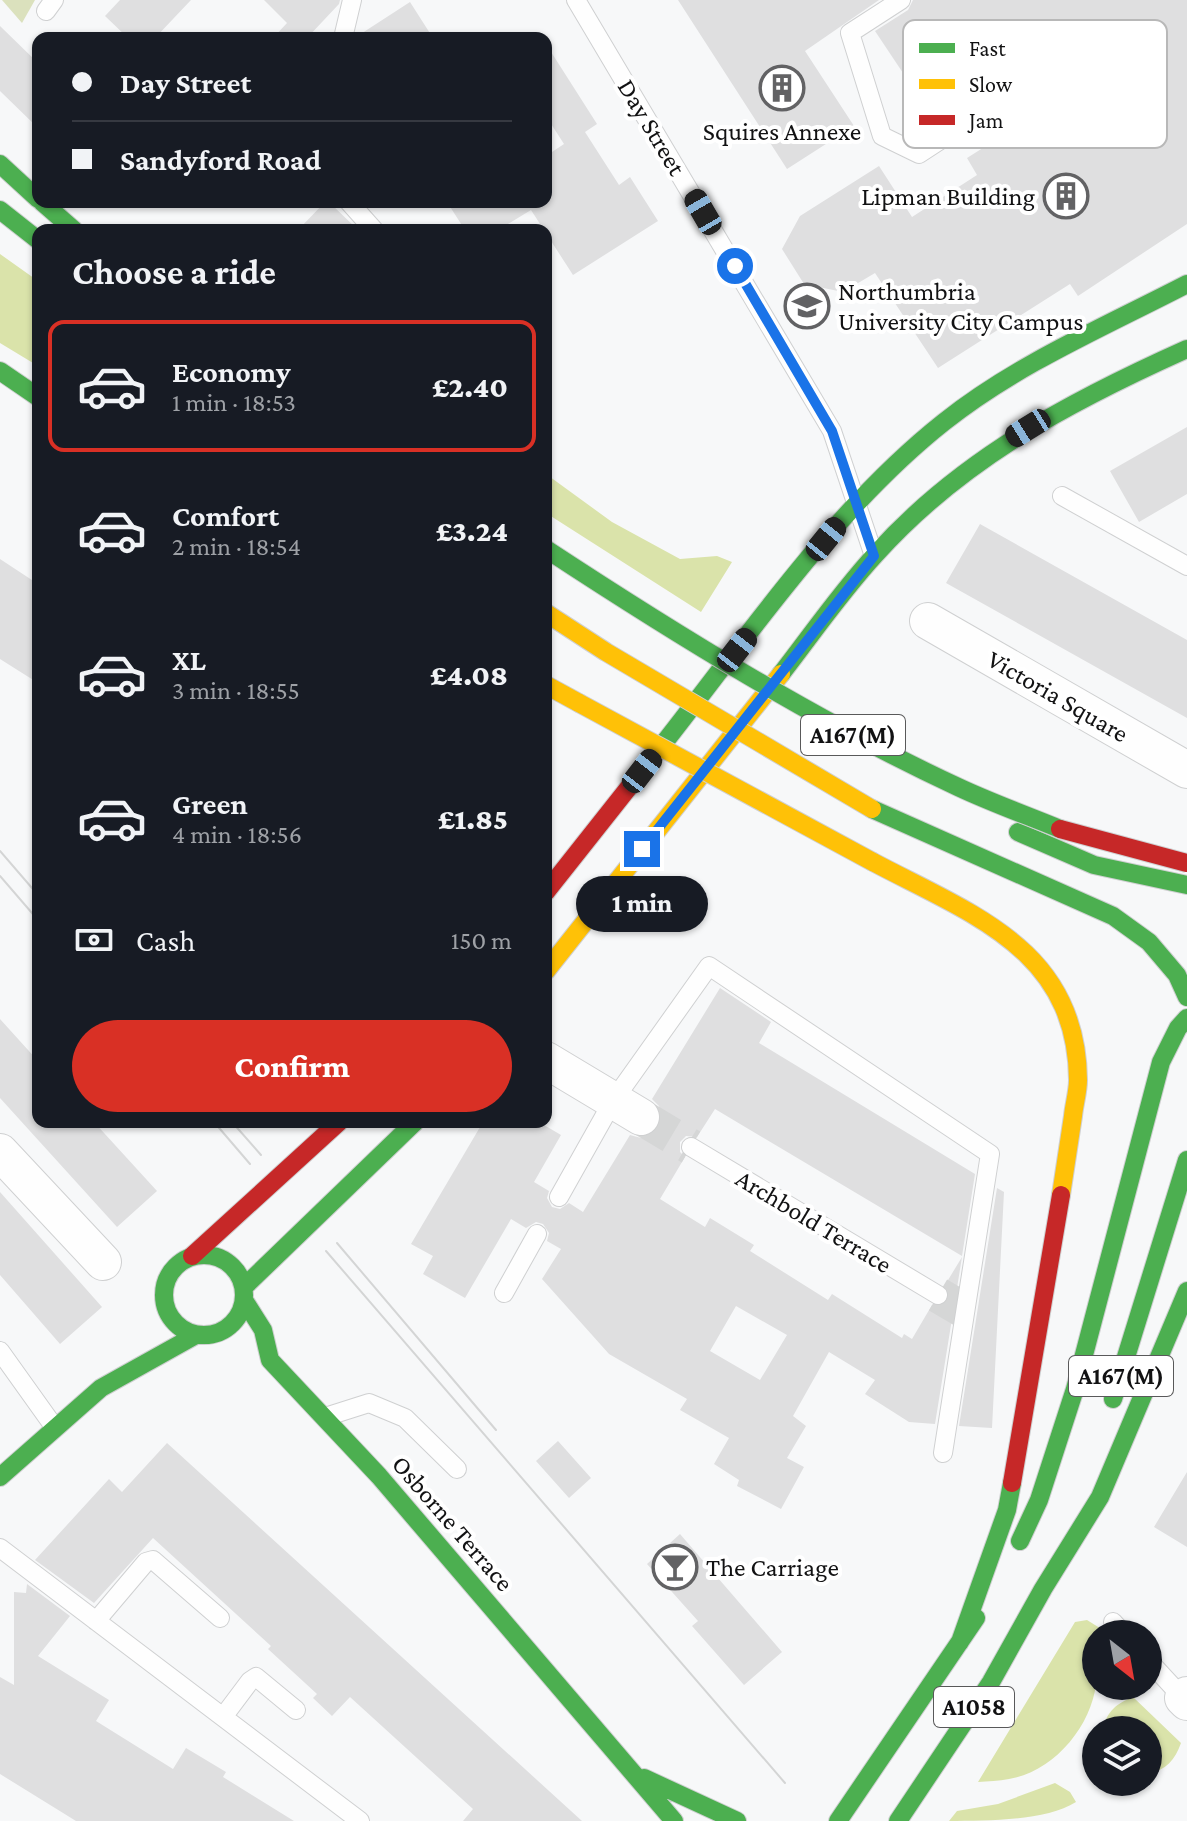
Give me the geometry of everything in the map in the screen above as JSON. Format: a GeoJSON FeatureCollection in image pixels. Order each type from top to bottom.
{"type":"FeatureCollection","features":[{"type":"Feature","properties":{"kind":"main road"},"geometry":{"type":"LineString","coordinates":[[0,164],[32,193]]}},
{"type":"Feature","properties":{"kind":"main road"},"geometry":{"type":"LineString","coordinates":[[49,208],[67,224]]}},
{"type":"Feature","properties":{"kind":"main road"},"geometry":{"type":"LineString","coordinates":[[0,210],[32,235]]}},
{"type":"Feature","properties":{"kind":"main road"},"geometry":{"type":"LineString","coordinates":[[552,884],[857,501],[909,452],[982,393],[1027,364],[1187,284]]}},
{"type":"Feature","properties":{"kind":"main road"},"geometry":{"type":"LineString","coordinates":[[552,963],[874,556],[917,511],[1006,442],[1051,415],[1187,349]]}},
{"type":"Feature","properties":{"kind":"main road"},"geometry":{"type":"LineString","coordinates":[[0,371],[32,393]]}},
{"type":"Feature","properties":{"kind":"main road","name":"A167(M)"},"geometry":{"type":"LineString","coordinates":[[552,553],[640,611],[845,731],[960,788],[1071,833],[1187,863]]}},
{"type":"Feature","properties":{"kind":"main road","name":"A167(M)"},"geometry":{"type":"LineString","coordinates":[[600,606],[883,769],[961,807],[1094,865],[1187,885]]}},
{"type":"Feature","properties":{"kind":"main road","name":"A167(M)"},"geometry":{"type":"LineString","coordinates":[[552,617],[872,809],[1113,916],[1149,942],[1177,975],[1187,997]]}},
{"type":"Feature","properties":{"kind":"main road","name":"A167(M)"},"geometry":{"type":"LineString","coordinates":[[552,688],[996,928],[1032,957],[1056,991],[1072,1031],[1078,1081],[1042,1317],[1007,1510],[960,1642]]}},
{"type":"Feature","properties":{"kind":"main road","name":"A167(M)"},"geometry":{"type":"LineString","coordinates":[[1014,1556],[1039,1500],[1075,1389],[1161,1062],[1178,1028],[1187,1018]]}},
{"type":"Feature","properties":{"kind":"main road"},"geometry":{"type":"LineString","coordinates":[[150,1322],[163,1297],[171,1271],[192,1256],[332,1128]]}},
{"type":"Feature","properties":{"kind":"main road"},"geometry":{"type":"LineString","coordinates":[[163,1297],[166,1310],[183,1330],[196,1335],[222,1332],[233,1324],[244,1293],[409,1128]]}},
{"type":"Feature","properties":{"kind":"main road","name":"A167(M)"},"geometry":{"type":"LineString","coordinates":[[1106,1419],[1132,1346],[1187,1160]]}},
{"type":"Feature","properties":{"kind":"main road"},"geometry":{"type":"LineString","coordinates":[[192,1256],[206,1254],[231,1264],[239,1274],[244,1293]]}},
{"type":"Feature","properties":{"kind":"main road","name":"A167(M)"},"geometry":{"type":"LineString","coordinates":[[1043,1589],[1100,1497],[1187,1291]]}},
{"type":"Feature","properties":{"kind":"main road","name":"Osborne Terrace"},"geometry":{"type":"LineString","coordinates":[[244,1293],[263,1330],[270,1360],[325,1417],[674,1821]]}},
{"type":"Feature","properties":{"kind":"main road"},"geometry":{"type":"LineString","coordinates":[[222,1332],[245,1350],[270,1360]]}},
{"type":"Feature","properties":{"kind":"main road"},"geometry":{"type":"LineString","coordinates":[[0,1477],[101,1388],[196,1335]]}},
{"type":"Feature","properties":{"kind":"main road"},"geometry":{"type":"LineString","coordinates":[[101,1388],[125,1355]]}},
{"type":"Feature","properties":{"kind":"main road"},"geometry":{"type":"LineString","coordinates":[[1043,1589],[1081,1491]]}},
{"type":"Feature","properties":{"kind":"main road"},"geometry":{"type":"LineString","coordinates":[[960,1642],[999,1582]]}},
{"type":"Feature","properties":{"kind":"main road","name":"A1058"},"geometry":{"type":"LineString","coordinates":[[898,1821],[991,1682],[1043,1589]]}},
{"type":"Feature","properties":{"kind":"main road","name":"A1058"},"geometry":{"type":"LineString","coordinates":[[838,1821],[960,1642]]}},
{"type":"Feature","properties":{"kind":"main road"},"geometry":{"type":"LineString","coordinates":[[635,1774],[737,1821]]}},
{"type":"Feature","properties":{"kind":"main road","name":"Osborne Terrace"},"geometry":{"type":"LineString","coordinates":[[635,1774],[696,1821]]}},
{"type":"Feature","properties":{"kind":"main road"},"geometry":{"type":"LineString","coordinates":[[821,1821],[863,1783]]}},
{"type":"Feature","properties":{"kind":"street","name":"Victoria Square"},"geometry":{"type":"LineString","coordinates":[[928,621],[1187,770]]}},
{"type":"Feature","properties":{"kind":"street"},"geometry":{"type":"LineString","coordinates":[[552,1064],[627,1109]]}},
{"type":"Feature","properties":{"kind":"street"},"geometry":{"type":"LineString","coordinates":[[0,1152],[103,1262]]}},
{"type":"Feature","properties":{"kind":"lane"},"geometry":{"type":"LineString","coordinates":[[344,32],[352,0]]}},
{"type":"Feature","properties":{"kind":"lane"},"geometry":{"type":"LineString","coordinates":[[901,0],[850,33],[882,136],[903,146]]}},
{"type":"Feature","properties":{"kind":"lane","name":"Day Street"},"geometry":{"type":"LineString","coordinates":[[579,1],[832,431],[874,556]]}},
{"type":"Feature","properties":{"kind":"lane"},"geometry":{"type":"LineString","coordinates":[[907,148],[919,154],[928,148]]}},
{"type":"Feature","properties":{"kind":"lane"},"geometry":{"type":"LineString","coordinates":[[354,208],[369,224]]}},
{"type":"Feature","properties":{"kind":"lane"},"geometry":{"type":"LineString","coordinates":[[0,230],[32,250]]}},
{"type":"Feature","properties":{"kind":"lane"},"geometry":{"type":"LineString","coordinates":[[1062,496],[1186,565]]}},
{"type":"Feature","properties":{"kind":"lane"},"geometry":{"type":"LineString","coordinates":[[559,1197],[627,1109],[709,966],[990,1154],[943,1453]]}},
{"type":"Feature","properties":{"kind":"lane","name":"Archbold Terrace"},"geometry":{"type":"LineString","coordinates":[[691,1147],[938,1295]]}},
{"type":"Feature","properties":{"kind":"lane"},"geometry":{"type":"LineString","coordinates":[[504,1293],[537,1234]]}},
{"type":"Feature","properties":{"kind":"lane"},"geometry":{"type":"LineString","coordinates":[[0,1351],[55,1428]]}},
{"type":"Feature","properties":{"kind":"lane"},"geometry":{"type":"LineString","coordinates":[[325,1417],[369,1403],[405,1418],[457,1469]]}},
{"type":"Feature","properties":{"kind":"lane"},"geometry":{"type":"LineString","coordinates":[[0,1548],[360,1821]]}},
{"type":"Feature","properties":{"kind":"lane"},"geometry":{"type":"LineString","coordinates":[[96,1621],[146,1562],[153,1560],[220,1618]]}},
{"type":"Feature","properties":{"kind":"lane"},"geometry":{"type":"LineString","coordinates":[[1162,1674],[1186,1699]]}},
{"type":"Feature","properties":{"kind":"lane"},"geometry":{"type":"LineString","coordinates":[[223,1717],[256,1677],[296,1710]]}},
{"type":"Feature","properties":{"kind":"green space"},"geometry":{"type":"Polygon","coordinates":[[[2,0],[35,0],[22,23],[2,0]]]}},
{"type":"Feature","properties":{"kind":"green space"},"geometry":{"type":"Polygon","coordinates":[[[0,254],[32,277],[32,362],[0,343],[0,254]]]}},
{"type":"Feature","properties":{"kind":"green space"},"geometry":{"type":"Polygon","coordinates":[[[552,478],[612,522],[680,559],[717,556],[732,562],[701,612],[552,517],[552,478]]]}},
{"type":"Feature","properties":{"kind":"green space"},"geometry":{"type":"Polygon","coordinates":[[[1082,1621],[1082,1700],[1093,1700],[1086,1716],[1082,1716],[1078,1731],[1055,1757],[1025,1775],[978,1782],[1075,1622],[1082,1621]]]}},
{"type":"Feature","properties":{"kind":"green space"},"geometry":{"type":"Polygon","coordinates":[[[1136,1700],[1153,1716],[1108,1716],[1122,1702],[1136,1700]]]}},
{"type":"Feature","properties":{"kind":"green space"},"geometry":{"type":"Polygon","coordinates":[[[1162,1725],[1181,1743],[1162,1768],[1162,1725]]]}},
{"type":"Feature","properties":{"kind":"green space"},"geometry":{"type":"Polygon","coordinates":[[[1055,1783],[1070,1792],[1076,1802],[1033,1816],[949,1821],[957,1811],[998,1804],[1055,1783]]]}},
{"type":"Feature","properties":{"kind":"building"},"geometry":{"type":"Polygon","coordinates":[[[120,0],[191,0],[161,32],[122,32],[105,16],[120,0]]]}},
{"type":"Feature","properties":{"kind":"building"},"geometry":{"type":"Polygon","coordinates":[[[264,0],[340,0],[313,32],[279,32],[287,23],[264,0]]]}},
{"type":"Feature","properties":{"kind":"building","name":"Squires Annexe"},"geometry":{"type":"Polygon","coordinates":[[[678,0],[879,0],[805,51],[854,126],[787,169],[678,0]]]}},
{"type":"Feature","properties":{"kind":"building","name":"Lipman Building"},"geometry":{"type":"Polygon","coordinates":[[[913,0],[1187,0],[1187,224],[1078,296],[1070,284],[938,368],[875,273],[843,292],[804,284],[782,249],[800,216],[879,166],[912,217],[977,175],[967,158],[983,148],[1167,148],[1167,20],[903,20],[903,73],[875,31],[908,10],[913,0]]]}},
{"type":"Feature","properties":{"kind":"building"},"geometry":{"type":"Polygon","coordinates":[[[410,2],[429,32],[364,32],[410,2]]]}},
{"type":"Feature","properties":{"kind":"building"},"geometry":{"type":"Polygon","coordinates":[[[0,26],[32,57],[32,122],[0,91],[0,26]]]}},
{"type":"Feature","properties":{"kind":"building"},"geometry":{"type":"Polygon","coordinates":[[[552,53],[597,124],[585,132],[619,185],[630,177],[658,221],[573,275],[552,242],[552,224],[540,224],[531,210],[508,224],[461,224],[451,208],[552,208],[552,152],[564,144],[552,125],[552,53]]]}},
{"type":"Feature","properties":{"kind":"building"},"geometry":{"type":"Polygon","coordinates":[[[319,208],[335,208],[352,224],[304,224],[319,208]]]}},
{"type":"Feature","properties":{"kind":"building"},"geometry":{"type":"Polygon","coordinates":[[[1187,427],[1187,494],[1139,522],[1110,471],[1187,427]]]}},
{"type":"Feature","properties":{"kind":"building"},"geometry":{"type":"Polygon","coordinates":[[[980,524],[1187,640],[1187,718],[946,583],[980,524]]]}},
{"type":"Feature","properties":{"kind":"building"},"geometry":{"type":"Polygon","coordinates":[[[0,559],[32,580],[32,679],[0,659],[0,559]]]}},
{"type":"Feature","properties":{"kind":"building"},"geometry":{"type":"Polygon","coordinates":[[[720,988],[771,1022],[759,1043],[975,1174],[962,1256],[715,1109],[697,1137],[686,1136],[680,1142],[680,1152],[685,1157],[660,1199],[705,1227],[710,1218],[754,1245],[750,1251],[828,1300],[832,1294],[902,1338],[904,1334],[912,1339],[932,1305],[939,1307],[948,1302],[950,1294],[945,1285],[962,1257],[935,1424],[909,1422],[865,1394],[875,1380],[829,1352],[793,1416],[806,1426],[787,1458],[804,1467],[781,1509],[737,1486],[739,1480],[714,1464],[729,1438],[680,1410],[687,1399],[609,1354],[542,1279],[561,1249],[547,1241],[549,1233],[543,1224],[536,1222],[526,1228],[511,1219],[465,1298],[423,1274],[433,1256],[411,1244],[479,1128],[549,1128],[561,1135],[534,1182],[549,1191],[547,1198],[552,1207],[560,1209],[569,1203],[583,1212],[630,1135],[641,1138],[652,1135],[659,1128],[662,1117],[659,1106],[652,1099],[720,988]],[[736,1306],[710,1351],[760,1380],[787,1335],[736,1306]]]}},
{"type":"Feature","properties":{"kind":"building"},"geometry":{"type":"Polygon","coordinates":[[[0,1019],[32,1054],[32,1128],[99,1128],[157,1191],[117,1227],[0,1098],[0,1019]]]}},
{"type":"Feature","properties":{"kind":"building"},"geometry":{"type":"Polygon","coordinates":[[[997,1188],[1004,1192],[992,1428],[959,1426],[997,1188]]]}},
{"type":"Feature","properties":{"kind":"building"},"geometry":{"type":"Polygon","coordinates":[[[0,1192],[102,1307],[60,1344],[0,1275],[0,1192]]]}},
{"type":"Feature","properties":{"kind":"building"},"geometry":{"type":"Polygon","coordinates":[[[558,1441],[591,1478],[569,1498],[536,1461],[558,1441]]]}},
{"type":"Feature","properties":{"kind":"building"},"geometry":{"type":"Polygon","coordinates":[[[167,1443],[582,1821],[463,1821],[473,1809],[350,1697],[332,1716],[313,1698],[317,1694],[268,1649],[271,1646],[153,1538],[94,1603],[35,1560],[109,1479],[122,1492],[167,1443]]]}},
{"type":"Feature","properties":{"kind":"building"},"geometry":{"type":"Polygon","coordinates":[[[1187,1472],[1187,1547],[1154,1527],[1187,1472]]]}},
{"type":"Feature","properties":{"kind":"building"},"geometry":{"type":"Polygon","coordinates":[[[680,1534],[782,1652],[744,1685],[692,1626],[698,1621],[647,1564],[680,1534]]]}},
{"type":"Feature","properties":{"kind":"building"},"geometry":{"type":"Polygon","coordinates":[[[27,1584],[70,1616],[38,1656],[109,1700],[96,1721],[173,1769],[186,1748],[226,1772],[223,1777],[294,1821],[76,1821],[0,1774],[0,1677],[14,1685],[14,1592],[26,1593],[27,1584]]]}},
{"type":"Feature","properties":{"kind":"tunnel"},"geometry":{"type":"LineString","coordinates":[[641,1117],[691,1147]]}},
{"type":"Feature","properties":{"kind":"tunnel"},"geometry":{"type":"LineString","coordinates":[[938,1295],[967,1312]]}},
{"type":"Feature","properties":{"kind":"tram line"},"geometry":{"type":"LineString","coordinates":[[0,851],[32,888]]}},
{"type":"Feature","properties":{"kind":"tram line"},"geometry":{"type":"LineString","coordinates":[[0,876],[32,913]]}},
{"type":"Feature","properties":{"kind":"tram line"},"geometry":{"type":"LineString","coordinates":[[219,1128],[250,1164]]}},
{"type":"Feature","properties":{"kind":"tram line"},"geometry":{"type":"LineString","coordinates":[[237,1128],[261,1155]]}},
{"type":"Feature","properties":{"kind":"tram line"},"geometry":{"type":"LineString","coordinates":[[337,1243],[496,1430]]}},
{"type":"Feature","properties":{"kind":"tram line"},"geometry":{"type":"LineString","coordinates":[[326,1251],[785,1783]]}},
{"type":"Feature","properties":{"kind":"traffic: fast"},"geometry":{"type":"LineString","coordinates":[[0,164],[32,193]]}},
{"type":"Feature","properties":{"kind":"traffic: fast"},"geometry":{"type":"LineString","coordinates":[[49,208],[67,224]]}},
{"type":"Feature","properties":{"kind":"traffic: fast"},"geometry":{"type":"LineString","coordinates":[[0,210],[32,235]]}},
{"type":"Feature","properties":{"kind":"traffic: fast"},"geometry":{"type":"LineString","coordinates":[[660,748],[793,576],[865,494],[904,456],[944,422],[1001,382],[1062,347],[1187,284]]}},
{"type":"Feature","properties":{"kind":"traffic: fast"},"geometry":{"type":"LineString","coordinates":[[781,674],[862,569],[908,521],[944,490],[981,461],[1060,412],[1187,349]]}},
{"type":"Feature","properties":{"kind":"traffic: fast"},"geometry":{"type":"LineString","coordinates":[[0,371],[32,393]]}},
{"type":"Feature","properties":{"kind":"traffic: fast"},"geometry":{"type":"LineString","coordinates":[[552,553],[696,645],[852,734],[971,793],[1060,829]]}},
{"type":"Feature","properties":{"kind":"traffic: fast"},"geometry":{"type":"LineString","coordinates":[[872,809],[1113,916],[1149,942],[1177,975],[1187,997]]}},
{"type":"Feature","properties":{"kind":"traffic: fast"},"geometry":{"type":"LineString","coordinates":[[1018,832],[1094,865],[1187,885]]}},
{"type":"Feature","properties":{"kind":"traffic: fast"},"geometry":{"type":"LineString","coordinates":[[1020,1541],[1039,1500],[1075,1389],[1161,1062],[1178,1028],[1187,1018]]}},
{"type":"Feature","properties":{"kind":"traffic: fast"},"geometry":{"type":"LineString","coordinates":[[244,1287],[409,1128]]}},
{"type":"Feature","properties":{"kind":"traffic: fast"},"geometry":{"type":"LineString","coordinates":[[1113,1399],[1187,1160]]}},
{"type":"Feature","properties":{"kind":"traffic: fast"},"geometry":{"type":"LineString","coordinates":[[196,1255],[212,1255],[233,1266],[244,1287],[244,1295],[244,1303],[233,1324],[212,1335],[196,1335],[182,1329],[170,1317],[164,1303],[164,1287],[170,1273],[182,1261],[196,1255]]}},
{"type":"Feature","properties":{"kind":"traffic: fast"},"geometry":{"type":"LineString","coordinates":[[898,1821],[991,1682],[1043,1589],[1100,1497],[1187,1291]]}},
{"type":"Feature","properties":{"kind":"traffic: fast"},"geometry":{"type":"LineString","coordinates":[[244,1300],[263,1330],[270,1360],[379,1476],[674,1821]]}},
{"type":"Feature","properties":{"kind":"traffic: fast"},"geometry":{"type":"LineString","coordinates":[[0,1477],[101,1388],[196,1335]]}},
{"type":"Feature","properties":{"kind":"traffic: fast"},"geometry":{"type":"LineString","coordinates":[[960,1642],[1007,1510],[1012,1483]]}},
{"type":"Feature","properties":{"kind":"traffic: fast"},"geometry":{"type":"LineString","coordinates":[[838,1821],[976,1618]]}},
{"type":"Feature","properties":{"kind":"traffic: fast"},"geometry":{"type":"LineString","coordinates":[[644,1778],[737,1821]]}},
{"type":"Feature","properties":{"kind":"traffic: slow"},"geometry":{"type":"LineString","coordinates":[[552,617],[872,809]]}},
{"type":"Feature","properties":{"kind":"traffic: slow"},"geometry":{"type":"LineString","coordinates":[[552,963],[781,674]]}},
{"type":"Feature","properties":{"kind":"traffic: slow"},"geometry":{"type":"LineString","coordinates":[[552,688],[579,703]]}},
{"type":"Feature","properties":{"kind":"traffic: slow"},"geometry":{"type":"LineString","coordinates":[[579,703],[873,862]]}},
{"type":"Feature","properties":{"kind":"traffic: slow"},"geometry":{"type":"LineString","coordinates":[[873,862],[981,919],[1012,941],[1039,967],[1059,998],[1073,1035],[1078,1080],[1061,1195]]}},
{"type":"Feature","properties":{"kind":"traffic: jam"},"geometry":{"type":"LineString","coordinates":[[552,884],[660,748]]}},
{"type":"Feature","properties":{"kind":"traffic: jam"},"geometry":{"type":"LineString","coordinates":[[1060,829],[1187,863]]}},
{"type":"Feature","properties":{"kind":"traffic: jam"},"geometry":{"type":"LineString","coordinates":[[192,1256],[332,1128]]}},
{"type":"Feature","properties":{"kind":"traffic: jam"},"geometry":{"type":"LineString","coordinates":[[1012,1483],[1061,1195]]}},
{"type":"Feature","properties":{"kind":"place","name":"Squires Annexe"},"geometry":{"type":"Point","coordinates":[782,88]}},
{"type":"Feature","properties":{"kind":"place","name":"Lipman Building"},"geometry":{"type":"Point","coordinates":[1066,196]}},
{"type":"Feature","properties":{"kind":"place","name":"Northumbria University City Campus"},"geometry":{"type":"Point","coordinates":[807,306]}},
{"type":"Feature","properties":{"kind":"place","name":"The Carriage"},"geometry":{"type":"Point","coordinates":[675,1567]}},
{"type":"Feature","properties":{"kind":"route"},"geometry":{"type":"LineString","coordinates":[[642,849],[874,556],[832,431],[735,266]]}}]}
